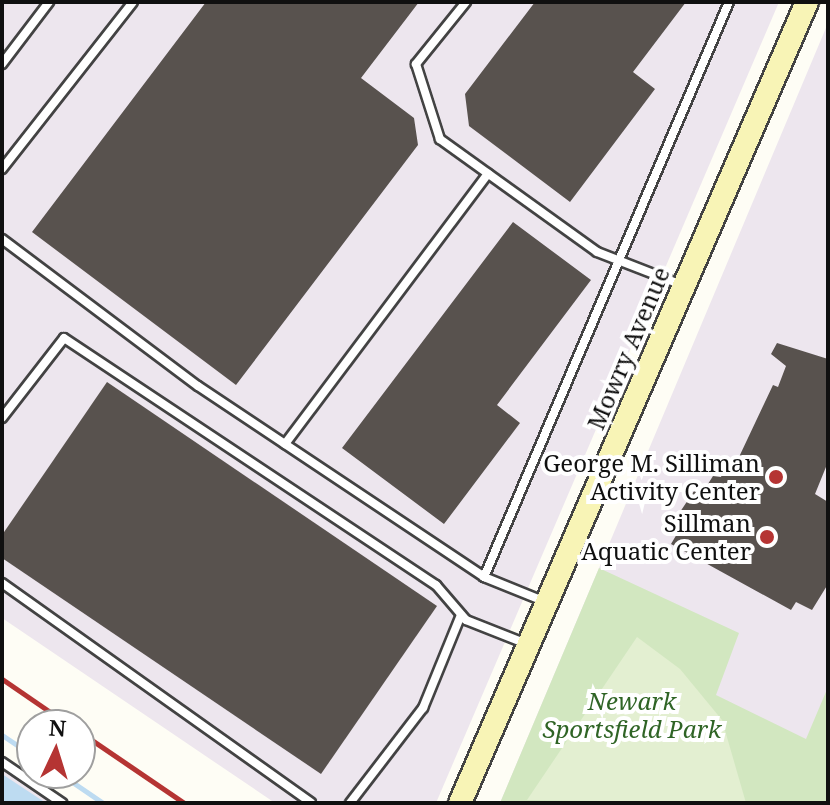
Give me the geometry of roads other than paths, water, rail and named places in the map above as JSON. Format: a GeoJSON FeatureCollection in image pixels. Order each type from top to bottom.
{"type":"FeatureCollection","features":[{"type":"Feature","properties":{"kind":"main road","name":"Mowry Avenue"},"geometry":{"type":"LineString","coordinates":[[460,803],[807,2]]}},
{"type":"Feature","properties":{"kind":"lane"},"geometry":{"type":"LineString","coordinates":[[2,64],[49,2]]}},
{"type":"Feature","properties":{"kind":"lane"},"geometry":{"type":"LineString","coordinates":[[2,169],[133,2]]}},
{"type":"Feature","properties":{"kind":"lane"},"geometry":{"type":"LineString","coordinates":[[466,2],[416,64],[440,139],[597,252],[683,285]]}},
{"type":"Feature","properties":{"kind":"lane"},"geometry":{"type":"LineString","coordinates":[[484,577],[729,2]]}},
{"type":"Feature","properties":{"kind":"lane"},"geometry":{"type":"LineString","coordinates":[[285,444],[488,174]]}},
{"type":"Feature","properties":{"kind":"lane"},"geometry":{"type":"LineString","coordinates":[[2,240],[198,386],[484,577],[546,602]]}},
{"type":"Feature","properties":{"kind":"lane"},"geometry":{"type":"LineString","coordinates":[[2,418],[64,338],[436,585],[461,615],[527,644]]}},
{"type":"Feature","properties":{"kind":"lane"},"geometry":{"type":"LineString","coordinates":[[2,583],[311,803]]}},
{"type":"Feature","properties":{"kind":"lane"},"geometry":{"type":"LineString","coordinates":[[350,803],[423,708],[461,615]]}},
{"type":"Feature","properties":{"kind":"lane"},"geometry":{"type":"LineString","coordinates":[[2,762],[62,803]]}},
{"type":"Feature","properties":{"kind":"water"},"geometry":{"type":"Polygon","coordinates":[[[2,774],[16,783],[16,789],[25,789],[46,803],[2,803],[2,774]]]}},
{"type":"Feature","properties":{"kind":"waterway"},"geometry":{"type":"LineString","coordinates":[[2,735],[16,744]]}},
{"type":"Feature","properties":{"kind":"waterway"},"geometry":{"type":"LineString","coordinates":[[82,789],[103,803]]}},
{"type":"Feature","properties":{"kind":"railway"},"geometry":{"type":"LineString","coordinates":[[2,679],[46,709]]}},
{"type":"Feature","properties":{"kind":"railway"},"geometry":{"type":"LineString","coordinates":[[96,743],[184,803]]}},
{"type":"Feature","properties":{"kind":"place","name":"George M. Silliman Activity Center"},"geometry":{"type":"Point","coordinates":[776,477]}},
{"type":"Feature","properties":{"kind":"place","name":"Sillman Aquatic Center"},"geometry":{"type":"Point","coordinates":[767,537]}},
{"type":"Feature","properties":{"kind":"park label","name":"Newark Sportsfield Park"},"geometry":{"type":"Point","coordinates":[632,715]}}]}
